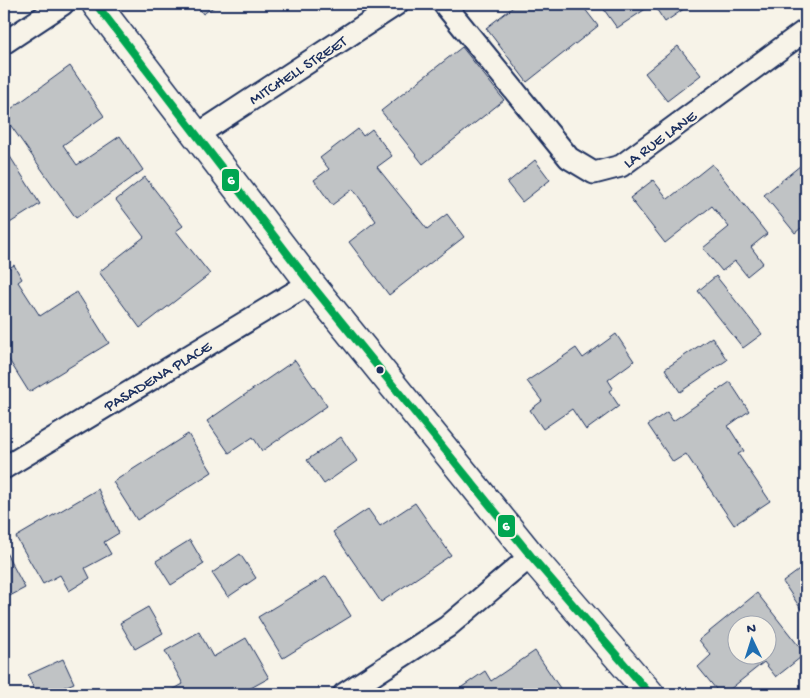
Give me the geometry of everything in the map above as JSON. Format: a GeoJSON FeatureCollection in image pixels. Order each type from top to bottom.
{"type":"FeatureCollection","features":[{"type":"Feature","properties":{"kind":"street"},"geometry":{"type":"LineString","coordinates":[[4,43],[63,4]]}},
{"type":"Feature","properties":{"kind":"street"},"geometry":{"type":"LineString","coordinates":[[96,4],[310,283],[532,556],[650,694]]}},
{"type":"Feature","properties":{"kind":"street","name":"MITCHELL STREET"},"geometry":{"type":"LineString","coordinates":[[198,135],[397,4]]}},
{"type":"Feature","properties":{"kind":"street","name":"LA RUE LANE"},"geometry":{"type":"LineString","coordinates":[[444,4],[569,158],[594,173],[621,166],[806,30]]}},
{"type":"Feature","properties":{"kind":"street","name":"PASADENA PLACE"},"geometry":{"type":"LineString","coordinates":[[4,468],[310,283]]}},
{"type":"Feature","properties":{"kind":"street"},"geometry":{"type":"LineString","coordinates":[[344,694],[447,627],[532,556]]}},
{"type":"Feature","properties":{"kind":"building"},"geometry":{"type":"Polygon","coordinates":[[[196,4],[218,4],[203,14],[196,4]]]}},
{"type":"Feature","properties":{"kind":"building"},"geometry":{"type":"Polygon","coordinates":[[[517,4],[581,4],[598,26],[527,82],[486,28],[517,4]]]}},
{"type":"Feature","properties":{"kind":"building"},"geometry":{"type":"Polygon","coordinates":[[[600,4],[653,4],[617,28],[600,4]]]}},
{"type":"Feature","properties":{"kind":"building"},"geometry":{"type":"Polygon","coordinates":[[[653,4],[691,4],[665,22],[653,4]]]}},
{"type":"Feature","properties":{"kind":"building"},"geometry":{"type":"Polygon","coordinates":[[[678,46],[701,75],[667,101],[645,73],[678,46]]]}},
{"type":"Feature","properties":{"kind":"building"},"geometry":{"type":"Polygon","coordinates":[[[462,47],[504,100],[423,164],[381,111],[462,47]]]}},
{"type":"Feature","properties":{"kind":"building"},"geometry":{"type":"Polygon","coordinates":[[[70,66],[104,116],[63,145],[77,165],[120,136],[143,170],[76,218],[4,116],[4,114],[70,66]]]}},
{"type":"Feature","properties":{"kind":"building"},"geometry":{"type":"Polygon","coordinates":[[[358,129],[363,136],[372,129],[392,156],[377,167],[427,229],[447,214],[464,237],[389,295],[349,242],[376,221],[353,189],[332,205],[314,180],[329,169],[320,158],[358,129]]]}},
{"type":"Feature","properties":{"kind":"building"},"geometry":{"type":"Polygon","coordinates":[[[4,147],[40,204],[5,226],[4,224],[4,147]]]}},
{"type":"Feature","properties":{"kind":"building"},"geometry":{"type":"Polygon","coordinates":[[[535,160],[550,180],[522,202],[507,183],[535,160]]]}},
{"type":"Feature","properties":{"kind":"building"},"geometry":{"type":"Polygon","coordinates":[[[806,161],[806,224],[795,233],[764,195],[806,161]]]}},
{"type":"Feature","properties":{"kind":"building"},"geometry":{"type":"Polygon","coordinates":[[[712,164],[767,234],[751,247],[763,263],[747,276],[735,261],[722,271],[703,248],[729,227],[712,206],[665,243],[630,198],[653,180],[668,199],[712,164]]]}},
{"type":"Feature","properties":{"kind":"building"},"geometry":{"type":"Polygon","coordinates":[[[145,177],[183,226],[176,231],[210,274],[140,328],[99,272],[144,237],[116,200],[145,177]]]}},
{"type":"Feature","properties":{"kind":"building"},"geometry":{"type":"Polygon","coordinates":[[[14,265],[22,279],[18,282],[40,316],[77,292],[109,343],[29,392],[4,352],[4,271],[14,265]]]}},
{"type":"Feature","properties":{"kind":"building"},"geometry":{"type":"Polygon","coordinates":[[[716,276],[762,334],[743,348],[698,291],[716,276]]]}},
{"type":"Feature","properties":{"kind":"building"},"geometry":{"type":"Polygon","coordinates":[[[616,334],[634,361],[608,380],[613,388],[609,391],[619,406],[586,430],[572,409],[543,429],[530,410],[542,401],[527,381],[576,348],[583,358],[616,334]]]}},
{"type":"Feature","properties":{"kind":"building"},"geometry":{"type":"Polygon","coordinates":[[[712,337],[727,360],[680,392],[665,369],[712,337]]]}},
{"type":"Feature","properties":{"kind":"building"},"geometry":{"type":"Polygon","coordinates":[[[295,360],[327,406],[262,451],[253,437],[229,453],[207,421],[295,360]]]}},
{"type":"Feature","properties":{"kind":"building"},"geometry":{"type":"Polygon","coordinates":[[[730,382],[749,411],[728,426],[744,451],[738,454],[770,501],[734,525],[686,454],[673,462],[648,425],[667,412],[673,421],[730,382]]]}},
{"type":"Feature","properties":{"kind":"building"},"geometry":{"type":"Polygon","coordinates":[[[188,434],[212,472],[137,520],[113,482],[188,434]]]}},
{"type":"Feature","properties":{"kind":"building"},"geometry":{"type":"Polygon","coordinates":[[[341,437],[357,461],[324,484],[307,460],[341,437]]]}},
{"type":"Feature","properties":{"kind":"building"},"geometry":{"type":"Polygon","coordinates":[[[98,489],[119,533],[104,542],[111,554],[85,568],[90,578],[69,591],[60,575],[43,584],[16,537],[98,489]]]}},
{"type":"Feature","properties":{"kind":"building"},"geometry":{"type":"Polygon","coordinates":[[[415,503],[451,555],[381,602],[333,532],[368,509],[380,526],[415,503]]]}},
{"type":"Feature","properties":{"kind":"building"},"geometry":{"type":"Polygon","coordinates":[[[190,540],[204,564],[171,585],[156,561],[190,540]]]}},
{"type":"Feature","properties":{"kind":"building"},"geometry":{"type":"Polygon","coordinates":[[[4,549],[25,588],[4,599],[4,549]]]}},
{"type":"Feature","properties":{"kind":"building"},"geometry":{"type":"Polygon","coordinates":[[[240,554],[256,578],[228,597],[212,573],[240,554]]]}},
{"type":"Feature","properties":{"kind":"building"},"geometry":{"type":"Polygon","coordinates":[[[806,565],[806,615],[805,615],[783,582],[806,565]]]}},
{"type":"Feature","properties":{"kind":"building"},"geometry":{"type":"Polygon","coordinates":[[[326,576],[351,616],[283,658],[258,617],[326,576]]]}},
{"type":"Feature","properties":{"kind":"building"},"geometry":{"type":"Polygon","coordinates":[[[757,593],[775,616],[729,616],[757,593]]]}},
{"type":"Feature","properties":{"kind":"building"},"geometry":{"type":"Polygon","coordinates":[[[148,607],[163,633],[135,649],[120,623],[148,607]]]}},
{"type":"Feature","properties":{"kind":"building"},"geometry":{"type":"Polygon","coordinates":[[[728,616],[728,666],[759,666],[724,694],[720,694],[698,667],[711,655],[699,640],[728,616]]]}},
{"type":"Feature","properties":{"kind":"building"},"geometry":{"type":"Polygon","coordinates":[[[778,620],[805,654],[776,677],[767,666],[778,666],[778,620]]]}},
{"type":"Feature","properties":{"kind":"building"},"geometry":{"type":"Polygon","coordinates":[[[199,632],[213,657],[246,638],[269,678],[240,694],[168,694],[183,684],[165,651],[199,632]]]}},
{"type":"Feature","properties":{"kind":"building"},"geometry":{"type":"Polygon","coordinates":[[[535,651],[564,694],[452,694],[485,671],[491,681],[535,651]]]}},
{"type":"Feature","properties":{"kind":"building"},"geometry":{"type":"Polygon","coordinates":[[[63,659],[74,683],[48,694],[36,694],[28,675],[63,659]]]}},
{"type":"Feature","properties":{"kind":"transit line","name":"6"},"geometry":{"type":"LineString","coordinates":[[96,4],[310,283],[531,556],[650,694]]}}]}
